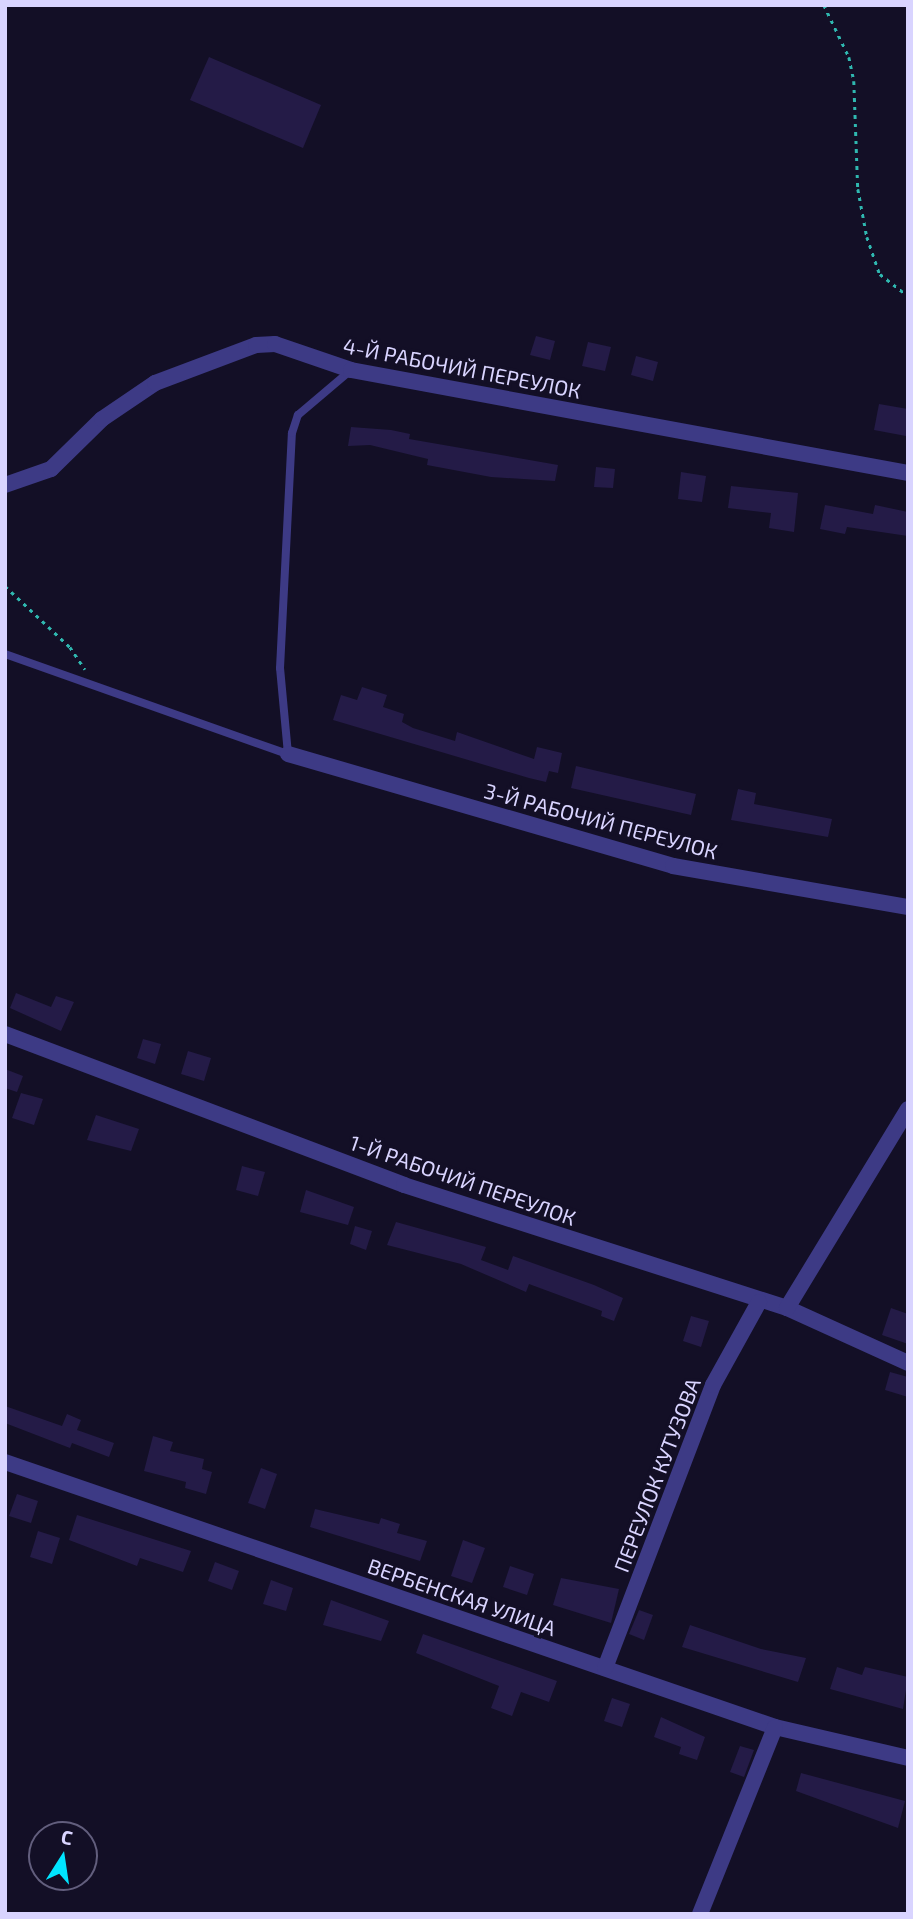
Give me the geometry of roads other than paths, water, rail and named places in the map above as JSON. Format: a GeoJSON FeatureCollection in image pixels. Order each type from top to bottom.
{"type":"FeatureCollection","features":[{"type":"Feature","properties":{"kind":"street","name":"4-Й РАБОЧИЙ ПЕРЕУЛОК"},"geometry":{"type":"LineString","coordinates":[[5,485],[51,469],[102,419],[155,383],[256,345],[275,344],[351,370],[908,473]]}},
{"type":"Feature","properties":{"kind":"street","name":"3-Й РАБОЧИЙ ПЕРЕУЛОК"},"geometry":{"type":"LineString","coordinates":[[288,754],[673,866],[908,907]]}},
{"type":"Feature","properties":{"kind":"street","name":"1-Й РАБОЧИЙ ПЕРЕУЛОК"},"geometry":{"type":"LineString","coordinates":[[5,1034],[404,1185],[759,1302],[787,1308],[908,1363]]}},
{"type":"Feature","properties":{"kind":"street"},"geometry":{"type":"LineString","coordinates":[[787,1308],[908,1108]]}},
{"type":"Feature","properties":{"kind":"street","name":"ПЕРЕУЛОК КУТУЗОВА"},"geometry":{"type":"LineString","coordinates":[[606,1668],[713,1385],[759,1302]]}},
{"type":"Feature","properties":{"kind":"street","name":"ВЕРБЕНСКАЯ УЛИЦА"},"geometry":{"type":"LineString","coordinates":[[5,1462],[775,1727],[908,1758]]}},
{"type":"Feature","properties":{"kind":"street"},"geometry":{"type":"LineString","coordinates":[[700,1914],[775,1727]]}},
{"type":"Feature","properties":{"kind":"lane"},"geometry":{"type":"LineString","coordinates":[[5,654],[288,754],[280,668],[292,433],[298,415],[351,370]]}}]}
